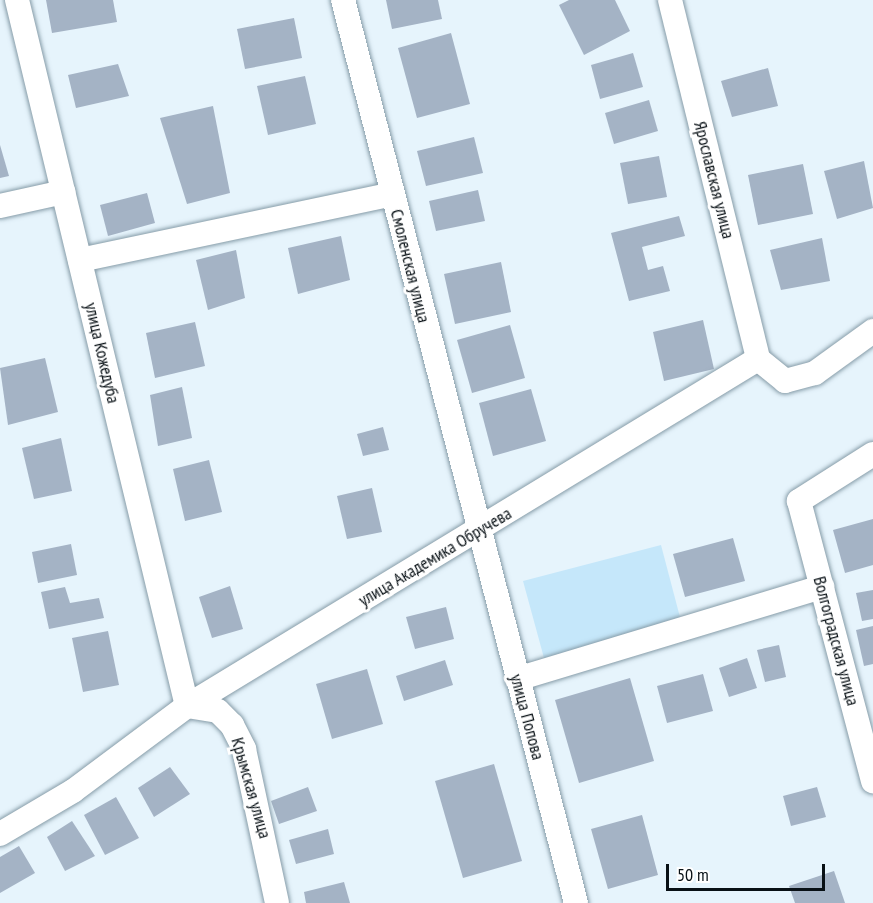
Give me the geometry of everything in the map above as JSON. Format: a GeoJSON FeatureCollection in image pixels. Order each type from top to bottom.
{"type":"FeatureCollection","features":[{"type":"Feature","properties":{"kind":"street","name":"улица Кожедуба"},"geometry":{"type":"LineString","coordinates":[[17,0],[187,706]]}},
{"type":"Feature","properties":{"kind":"street","name":"Смоленская улица"},"geometry":{"type":"LineString","coordinates":[[343,0],[477,532]]}},
{"type":"Feature","properties":{"kind":"street","name":"Ярославская улица"},"geometry":{"type":"LineString","coordinates":[[670,0],[758,359]]}},
{"type":"Feature","properties":{"kind":"street"},"geometry":{"type":"LineString","coordinates":[[0,206],[63,192]]}},
{"type":"Feature","properties":{"kind":"street"},"geometry":{"type":"LineString","coordinates":[[80,260],[392,194]]}},
{"type":"Feature","properties":{"kind":"street"},"geometry":{"type":"LineString","coordinates":[[758,359],[785,381],[815,373],[873,331]]}},
{"type":"Feature","properties":{"kind":"street","name":"улица Академика Обручева"},"geometry":{"type":"LineString","coordinates":[[0,834],[73,791],[187,706],[477,532],[758,359]]}},
{"type":"Feature","properties":{"kind":"street","name":"Волгоградская улица"},"geometry":{"type":"LineString","coordinates":[[873,454],[799,501],[873,781]]}},
{"type":"Feature","properties":{"kind":"street","name":"улица Попова"},"geometry":{"type":"LineString","coordinates":[[477,532],[576,903]]}},
{"type":"Feature","properties":{"kind":"street"},"geometry":{"type":"LineString","coordinates":[[517,679],[822,586]]}},
{"type":"Feature","properties":{"kind":"street","name":"Крымская улица"},"geometry":{"type":"LineString","coordinates":[[187,706],[218,711],[232,725],[244,749],[277,903]]}},
{"type":"Feature","properties":{"kind":"shaded area"},"geometry":{"type":"Polygon","coordinates":[[[661,545],[681,621],[544,658],[523,581],[661,545]]]}},
{"type":"Feature","properties":{"kind":"building"},"geometry":{"type":"Polygon","coordinates":[[[46,0],[113,0],[117,22],[52,33],[46,0]]]}},
{"type":"Feature","properties":{"kind":"building"},"geometry":{"type":"Polygon","coordinates":[[[386,0],[438,0],[442,19],[392,29],[386,0]]]}},
{"type":"Feature","properties":{"kind":"building"},"geometry":{"type":"Polygon","coordinates":[[[569,0],[615,0],[630,31],[584,55],[559,5],[569,0]]]}},
{"type":"Feature","properties":{"kind":"building"},"geometry":{"type":"Polygon","coordinates":[[[294,18],[302,58],[245,69],[237,29],[294,18]]]}},
{"type":"Feature","properties":{"kind":"building"},"geometry":{"type":"Polygon","coordinates":[[[451,33],[470,104],[417,118],[398,48],[451,33]]]}},
{"type":"Feature","properties":{"kind":"building"},"geometry":{"type":"Polygon","coordinates":[[[633,53],[643,87],[600,99],[591,65],[633,53]]]}},
{"type":"Feature","properties":{"kind":"building"},"geometry":{"type":"Polygon","coordinates":[[[118,64],[129,96],[76,108],[68,75],[118,64]]]}},
{"type":"Feature","properties":{"kind":"building"},"geometry":{"type":"Polygon","coordinates":[[[768,68],[778,106],[732,117],[721,81],[768,68]]]}},
{"type":"Feature","properties":{"kind":"building"},"geometry":{"type":"Polygon","coordinates":[[[305,76],[316,124],[268,135],[257,86],[305,76]]]}},
{"type":"Feature","properties":{"kind":"building"},"geometry":{"type":"Polygon","coordinates":[[[649,100],[658,131],[614,144],[605,113],[649,100]]]}},
{"type":"Feature","properties":{"kind":"building"},"geometry":{"type":"Polygon","coordinates":[[[213,106],[230,193],[187,204],[160,118],[213,106]]]}},
{"type":"Feature","properties":{"kind":"building"},"geometry":{"type":"Polygon","coordinates":[[[474,137],[483,173],[426,186],[417,151],[474,137]]]}},
{"type":"Feature","properties":{"kind":"building"},"geometry":{"type":"Polygon","coordinates":[[[0,145],[9,176],[0,178],[0,145]]]}},
{"type":"Feature","properties":{"kind":"building"},"geometry":{"type":"Polygon","coordinates":[[[659,156],[667,197],[628,204],[620,163],[659,156]]]}},
{"type":"Feature","properties":{"kind":"building"},"geometry":{"type":"Polygon","coordinates":[[[864,161],[873,208],[837,219],[824,171],[864,161]]]}},
{"type":"Feature","properties":{"kind":"building"},"geometry":{"type":"Polygon","coordinates":[[[803,164],[813,214],[758,225],[748,175],[803,164]]]}},
{"type":"Feature","properties":{"kind":"building"},"geometry":{"type":"Polygon","coordinates":[[[478,190],[485,221],[436,231],[429,201],[478,190]]]}},
{"type":"Feature","properties":{"kind":"building"},"geometry":{"type":"Polygon","coordinates":[[[147,193],[155,223],[108,236],[100,205],[147,193]]]}},
{"type":"Feature","properties":{"kind":"building"},"geometry":{"type":"Polygon","coordinates":[[[679,216],[685,236],[642,247],[648,270],[663,266],[670,291],[629,301],[611,233],[679,216]]]}},
{"type":"Feature","properties":{"kind":"building"},"geometry":{"type":"Polygon","coordinates":[[[341,236],[350,280],[298,294],[288,248],[341,236]]]}},
{"type":"Feature","properties":{"kind":"building"},"geometry":{"type":"Polygon","coordinates":[[[822,238],[830,281],[781,290],[770,250],[822,238]]]}},
{"type":"Feature","properties":{"kind":"building"},"geometry":{"type":"Polygon","coordinates":[[[236,250],[245,298],[208,310],[196,260],[236,250]]]}},
{"type":"Feature","properties":{"kind":"building"},"geometry":{"type":"Polygon","coordinates":[[[501,262],[511,312],[455,324],[444,274],[501,262]]]}},
{"type":"Feature","properties":{"kind":"building"},"geometry":{"type":"Polygon","coordinates":[[[703,320],[714,369],[664,381],[653,332],[703,320]]]}},
{"type":"Feature","properties":{"kind":"building"},"geometry":{"type":"Polygon","coordinates":[[[195,322],[205,366],[155,378],[146,333],[195,322]]]}},
{"type":"Feature","properties":{"kind":"building"},"geometry":{"type":"Polygon","coordinates":[[[510,325],[525,378],[472,393],[457,340],[510,325]]]}},
{"type":"Feature","properties":{"kind":"building"},"geometry":{"type":"Polygon","coordinates":[[[45,358],[58,412],[8,425],[0,368],[45,358]]]}},
{"type":"Feature","properties":{"kind":"building"},"geometry":{"type":"Polygon","coordinates":[[[182,387],[192,438],[158,446],[150,395],[182,387]]]}},
{"type":"Feature","properties":{"kind":"building"},"geometry":{"type":"Polygon","coordinates":[[[531,389],[546,441],[493,456],[479,403],[531,389]]]}},
{"type":"Feature","properties":{"kind":"building"},"geometry":{"type":"Polygon","coordinates":[[[383,427],[389,450],[363,456],[357,434],[383,427]]]}},
{"type":"Feature","properties":{"kind":"building"},"geometry":{"type":"Polygon","coordinates":[[[61,438],[72,491],[34,499],[22,448],[61,438]]]}},
{"type":"Feature","properties":{"kind":"building"},"geometry":{"type":"Polygon","coordinates":[[[209,460],[222,512],[185,521],[173,469],[209,460]]]}},
{"type":"Feature","properties":{"kind":"building"},"geometry":{"type":"Polygon","coordinates":[[[372,488],[382,532],[347,539],[337,496],[372,488]]]}},
{"type":"Feature","properties":{"kind":"building"},"geometry":{"type":"Polygon","coordinates":[[[873,519],[873,565],[845,573],[833,530],[873,519]]]}},
{"type":"Feature","properties":{"kind":"building"},"geometry":{"type":"Polygon","coordinates":[[[733,538],[745,581],[685,597],[673,554],[733,538]]]}},
{"type":"Feature","properties":{"kind":"building"},"geometry":{"type":"Polygon","coordinates":[[[71,544],[77,575],[38,583],[32,552],[71,544]]]}},
{"type":"Feature","properties":{"kind":"building"},"geometry":{"type":"Polygon","coordinates":[[[230,586],[243,629],[212,638],[199,597],[230,586]]]}},
{"type":"Feature","properties":{"kind":"building"},"geometry":{"type":"Polygon","coordinates":[[[65,587],[70,603],[99,598],[104,618],[49,629],[41,592],[65,587]]]}},
{"type":"Feature","properties":{"kind":"building"},"geometry":{"type":"Polygon","coordinates":[[[873,590],[873,619],[862,621],[856,593],[873,590]]]}},
{"type":"Feature","properties":{"kind":"building"},"geometry":{"type":"Polygon","coordinates":[[[446,607],[454,639],[415,649],[406,617],[446,607]]]}},
{"type":"Feature","properties":{"kind":"building"},"geometry":{"type":"Polygon","coordinates":[[[873,626],[873,664],[864,666],[856,630],[873,626]]]}},
{"type":"Feature","properties":{"kind":"building"},"geometry":{"type":"Polygon","coordinates":[[[108,631],[119,685],[83,692],[72,638],[108,631]]]}},
{"type":"Feature","properties":{"kind":"building"},"geometry":{"type":"Polygon","coordinates":[[[779,645],[786,677],[765,682],[757,650],[779,645]]]}},
{"type":"Feature","properties":{"kind":"building"},"geometry":{"type":"Polygon","coordinates":[[[747,658],[757,688],[729,697],[719,668],[747,658]]]}},
{"type":"Feature","properties":{"kind":"building"},"geometry":{"type":"Polygon","coordinates":[[[445,660],[453,685],[404,701],[396,676],[445,660]]]}},
{"type":"Feature","properties":{"kind":"building"},"geometry":{"type":"Polygon","coordinates":[[[367,669],[383,724],[332,739],[316,684],[367,669]]]}},
{"type":"Feature","properties":{"kind":"building"},"geometry":{"type":"Polygon","coordinates":[[[703,674],[713,711],[667,723],[657,686],[703,674]]]}},
{"type":"Feature","properties":{"kind":"building"},"geometry":{"type":"Polygon","coordinates":[[[630,678],[654,761],[579,783],[555,700],[630,678]]]}},
{"type":"Feature","properties":{"kind":"building"},"geometry":{"type":"Polygon","coordinates":[[[494,764],[522,861],[463,878],[435,781],[494,764]]]}},
{"type":"Feature","properties":{"kind":"building"},"geometry":{"type":"Polygon","coordinates":[[[170,767],[190,794],[154,817],[138,788],[170,767]]]}},
{"type":"Feature","properties":{"kind":"building"},"geometry":{"type":"Polygon","coordinates":[[[308,787],[317,811],[279,824],[271,801],[308,787]]]}},
{"type":"Feature","properties":{"kind":"building"},"geometry":{"type":"Polygon","coordinates":[[[817,787],[826,817],[791,826],[783,796],[817,787]]]}},
{"type":"Feature","properties":{"kind":"building"},"geometry":{"type":"Polygon","coordinates":[[[116,797],[139,838],[105,855],[84,815],[116,797]]]}},
{"type":"Feature","properties":{"kind":"building"},"geometry":{"type":"Polygon","coordinates":[[[642,815],[658,875],[608,889],[591,829],[642,815]]]}},
{"type":"Feature","properties":{"kind":"building"},"geometry":{"type":"Polygon","coordinates":[[[72,821],[95,856],[65,871],[47,837],[72,821]]]}},
{"type":"Feature","properties":{"kind":"building"},"geometry":{"type":"Polygon","coordinates":[[[328,829],[334,854],[296,864],[289,840],[328,829]]]}},
{"type":"Feature","properties":{"kind":"building"},"geometry":{"type":"Polygon","coordinates":[[[19,846],[35,873],[0,893],[0,857],[19,846]]]}},
{"type":"Feature","properties":{"kind":"building"},"geometry":{"type":"Polygon","coordinates":[[[834,871],[845,903],[795,903],[789,886],[834,871]]]}},
{"type":"Feature","properties":{"kind":"building"},"geometry":{"type":"Polygon","coordinates":[[[344,882],[350,903],[306,903],[304,892],[344,882]]]}}]}
